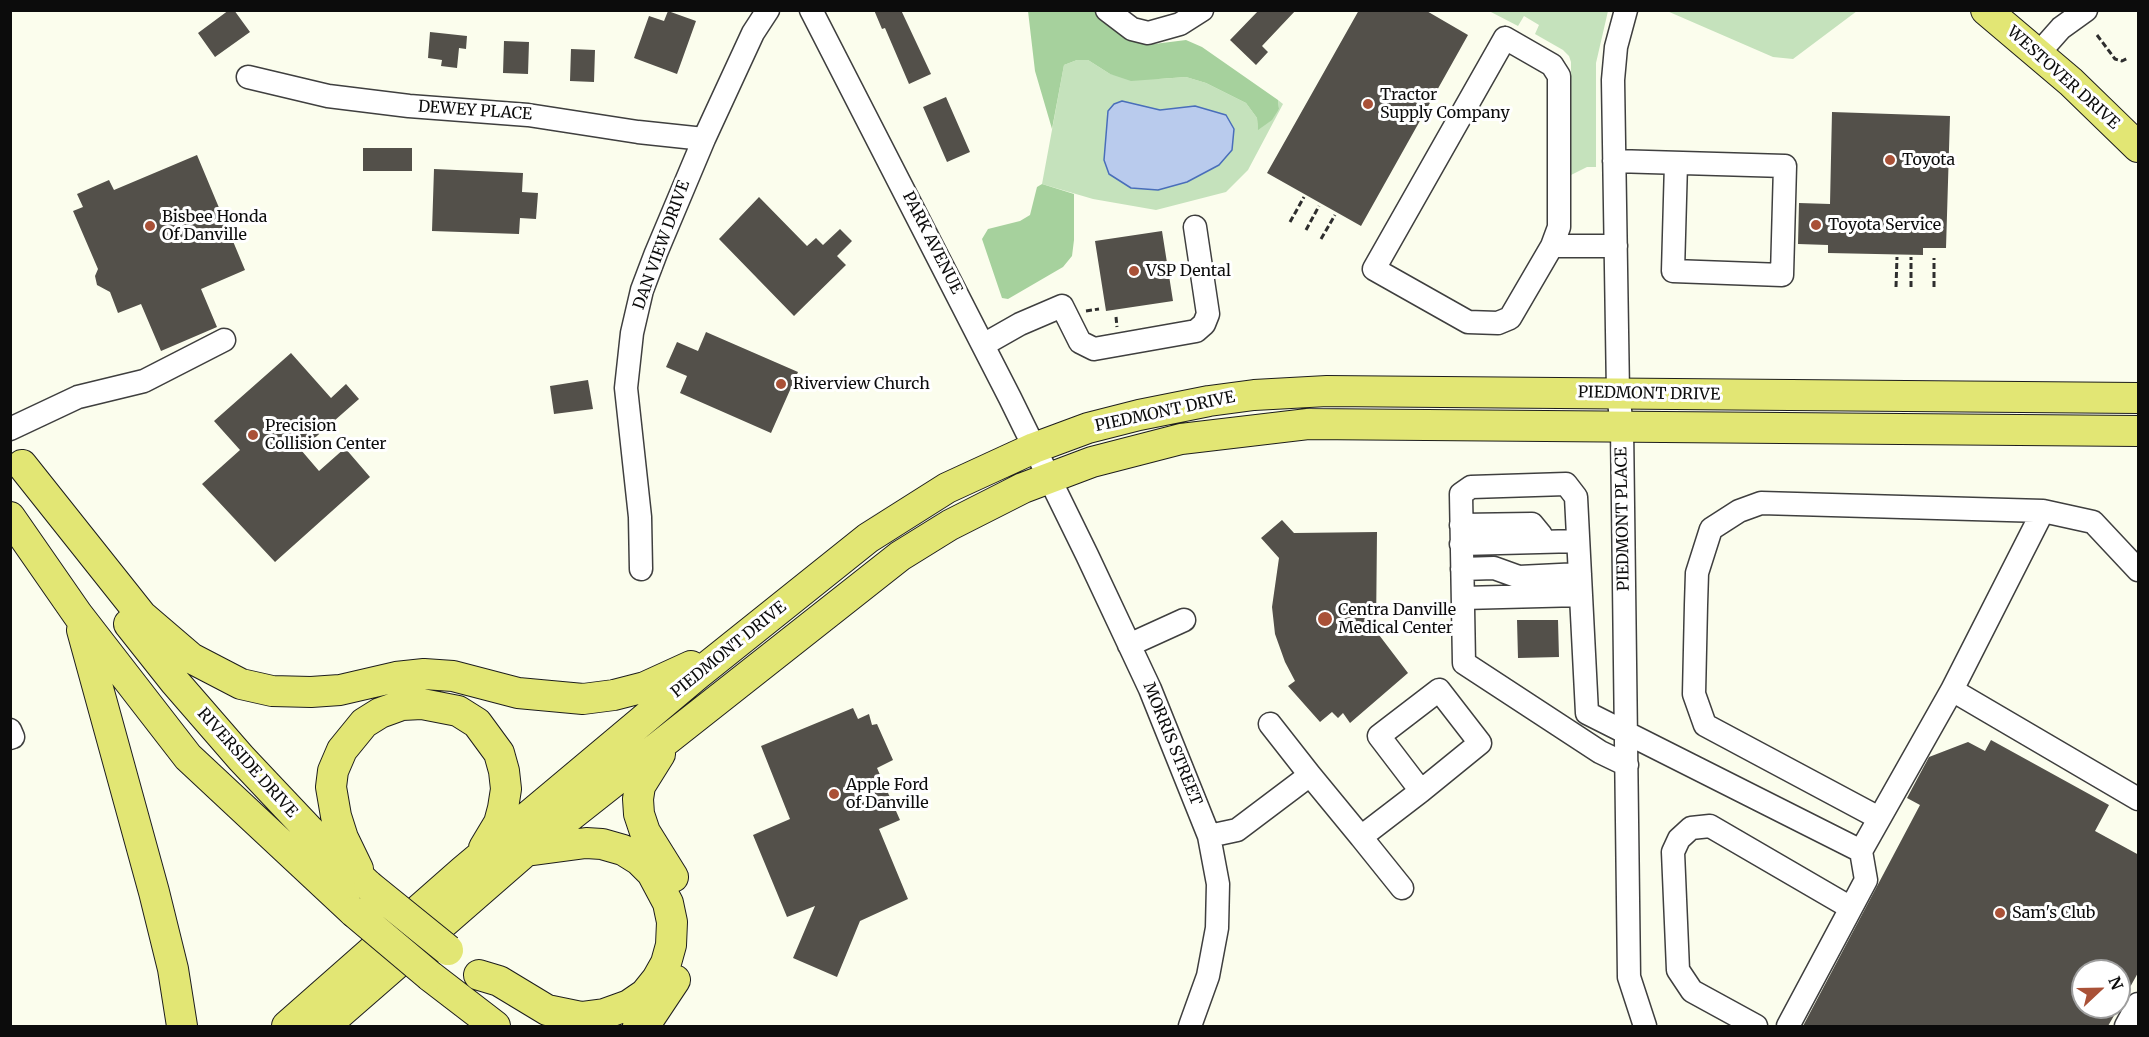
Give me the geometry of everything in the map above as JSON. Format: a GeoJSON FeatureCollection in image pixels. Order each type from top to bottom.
{"type":"FeatureCollection","features":[{"type":"Feature","properties":{"kind":"main road","name":"WESTOVER DRIVE"},"geometry":{"type":"LineString","coordinates":[[1986,10],[2138,145]]}},
{"type":"Feature","properties":{"kind":"main road","name":"PIEDMONT DRIVE"},"geometry":{"type":"LineString","coordinates":[[287,1026],[463,872],[735,645],[868,538],[947,488],[1034,448],[1088,428],[1139,415],[1254,394],[1327,391],[2139,398]]}},
{"type":"Feature","properties":{"kind":"main road","name":"PIEDMONT DRIVE"},"geometry":{"type":"LineString","coordinates":[[325,1026],[526,851],[900,556],[950,525],[1048,478],[1141,448],[1253,429],[1351,424],[2139,431]]}},
{"type":"Feature","properties":{"kind":"main road"},"geometry":{"type":"LineString","coordinates":[[16,455],[142,616],[191,658],[241,684],[273,691],[311,692],[340,690],[396,677],[453,676],[518,693],[583,699],[614,695],[645,687],[735,645]]}},
{"type":"Feature","properties":{"kind":"main road","name":"RIVERSIDE DRIVE"},"geometry":{"type":"LineString","coordinates":[[16,455],[77,551],[175,682],[302,823],[369,886],[544,1026]]}},
{"type":"Feature","properties":{"kind":"main road","name":"RIVERSIDE DRIVE"},"geometry":{"type":"LineString","coordinates":[[10,517],[78,615],[188,757],[354,912],[430,976],[495,1026]]}},
{"type":"Feature","properties":{"kind":"main road"},"geometry":{"type":"LineString","coordinates":[[78,615],[154,892],[173,969],[182,1026]]}},
{"type":"Feature","properties":{"kind":"main road"},"geometry":{"type":"LineString","coordinates":[[645,1023],[667,995],[679,972],[688,934],[681,896],[645,831],[638,799],[640,786],[663,750],[735,691],[749,674]]}},
{"type":"Feature","properties":{"kind":"main road"},"geometry":{"type":"LineString","coordinates":[[369,886],[356,865],[336,816],[330,787],[333,771],[342,750],[364,723],[380,713],[402,705],[422,704],[458,711],[477,723],[490,737],[499,753],[506,789],[499,823],[477,859],[463,872]]}},
{"type":"Feature","properties":{"kind":"main road"},"geometry":{"type":"LineString","coordinates":[[478,975],[499,981],[547,1010],[581,1017],[604,1014],[629,1005],[645,994],[657,980],[666,963],[671,945],[672,922],[668,903],[652,873],[639,860],[623,850],[602,844],[586,843],[526,851]]}},
{"type":"Feature","properties":{"kind":"street","name":"DAN VIEW DRIVE"},"geometry":{"type":"LineString","coordinates":[[641,569],[640,517],[626,388],[627,364],[642,290],[704,139],[749,42],[768,10]]}},
{"type":"Feature","properties":{"kind":"street","name":"PARK AVENUE"},"geometry":{"type":"LineString","coordinates":[[811,10],[983,345],[1048,478]]}},
{"type":"Feature","properties":{"kind":"street"},"geometry":{"type":"LineString","coordinates":[[1107,10],[1132,29],[1148,33],[1180,24],[1202,10]]}},
{"type":"Feature","properties":{"kind":"street","name":"PIEDMONT PLACE"},"geometry":{"type":"LineString","coordinates":[[1626,10],[1616,47],[1613,80],[1618,393],[1622,427],[1629,977],[1645,1026]]}},
{"type":"Feature","properties":{"kind":"street"},"geometry":{"type":"LineString","coordinates":[[2038,54],[2061,28],[2086,10]]}},
{"type":"Feature","properties":{"kind":"street"},"geometry":{"type":"LineString","coordinates":[[1505,38],[1552,65],[1560,76],[1560,219],[1552,246],[1514,313],[1498,323],[1468,322],[1374,269],[1505,38]]}},
{"type":"Feature","properties":{"kind":"street","name":"DEWEY PLACE"},"geometry":{"type":"LineString","coordinates":[[248,77],[328,96],[409,106],[528,115],[638,132],[704,139]]}},
{"type":"Feature","properties":{"kind":"street"},"geometry":{"type":"LineString","coordinates":[[1614,161],[1785,166],[1782,275],[1673,271],[1676,163]]}},
{"type":"Feature","properties":{"kind":"street"},"geometry":{"type":"LineString","coordinates":[[983,345],[1020,324],[1062,306],[1080,342],[1094,350],[1196,331],[1204,324],[1208,314],[1195,227]]}},
{"type":"Feature","properties":{"kind":"street"},"geometry":{"type":"LineString","coordinates":[[1552,246],[1616,246]]}},
{"type":"Feature","properties":{"kind":"street"},"geometry":{"type":"LineString","coordinates":[[10,429],[78,397],[144,381],[224,340]]}},
{"type":"Feature","properties":{"kind":"street","name":"MORRIS STREET"},"geometry":{"type":"LineString","coordinates":[[1048,478],[1150,688],[1209,836],[1218,884],[1217,928],[1208,976],[1190,1026]]}},
{"type":"Feature","properties":{"kind":"street"},"geometry":{"type":"LineString","coordinates":[[1627,765],[1600,752],[1464,663],[1461,494],[1471,487],[1566,484],[1576,497],[1587,713],[1861,851]]}},
{"type":"Feature","properties":{"kind":"street"},"geometry":{"type":"LineString","coordinates":[[1879,818],[1705,725],[1694,694],[1697,594],[1698,573],[1711,529],[1739,511],[1761,503],[2043,511],[2093,522],[2139,570]]}},
{"type":"Feature","properties":{"kind":"street"},"geometry":{"type":"LineString","coordinates":[[1788,1026],[1866,880],[1861,851],[1952,690],[2043,511]]}},
{"type":"Feature","properties":{"kind":"street"},"geometry":{"type":"LineString","coordinates":[[1461,535],[1532,524],[1541,535],[1580,564]]}},
{"type":"Feature","properties":{"kind":"street"},"geometry":{"type":"LineString","coordinates":[[1461,535],[1580,564]]}},
{"type":"Feature","properties":{"kind":"street"},"geometry":{"type":"LineString","coordinates":[[1462,586],[1494,568],[1519,577],[1580,564]]}},
{"type":"Feature","properties":{"kind":"street"},"geometry":{"type":"LineString","coordinates":[[1462,586],[1580,564]]}},
{"type":"Feature","properties":{"kind":"street"},"geometry":{"type":"LineString","coordinates":[[1129,645],[1184,620]]}},
{"type":"Feature","properties":{"kind":"street"},"geometry":{"type":"LineString","coordinates":[[1361,837],[1421,791],[1480,743],[1439,690],[1379,736],[1421,791]]}},
{"type":"Feature","properties":{"kind":"street"},"geometry":{"type":"LineString","coordinates":[[1952,690],[2139,799]]}},
{"type":"Feature","properties":{"kind":"street"},"geometry":{"type":"LineString","coordinates":[[1270,724],[1402,888]]}},
{"type":"Feature","properties":{"kind":"street"},"geometry":{"type":"LineString","coordinates":[[10,730],[14,737],[10,738]]}},
{"type":"Feature","properties":{"kind":"street"},"geometry":{"type":"LineString","coordinates":[[1209,836],[1237,830],[1310,775]]}},
{"type":"Feature","properties":{"kind":"street"},"geometry":{"type":"LineString","coordinates":[[1756,1026],[1692,991],[1678,970],[1673,852],[1679,839],[1691,828],[1710,826],[1851,908]]}},
{"type":"Feature","properties":{"kind":"street"},"geometry":{"type":"LineString","coordinates":[[2126,1026],[2139,1004]]}},
{"type":"Feature","properties":{"kind":"path"},"geometry":{"type":"LineString","coordinates":[[2097,35],[2115,59],[2122,61],[2128,58]]}},
{"type":"Feature","properties":{"kind":"path"},"geometry":{"type":"LineString","coordinates":[[1290,222],[1304,197]]}},
{"type":"Feature","properties":{"kind":"path"},"geometry":{"type":"LineString","coordinates":[[1306,230],[1319,206]]}},
{"type":"Feature","properties":{"kind":"path"},"geometry":{"type":"LineString","coordinates":[[1322,239],[1335,215]]}},
{"type":"Feature","properties":{"kind":"path"},"geometry":{"type":"LineString","coordinates":[[1896,287],[1897,257]]}},
{"type":"Feature","properties":{"kind":"path"},"geometry":{"type":"LineString","coordinates":[[1911,257],[1911,287]]}},
{"type":"Feature","properties":{"kind":"path"},"geometry":{"type":"LineString","coordinates":[[1934,258],[1934,287]]}},
{"type":"Feature","properties":{"kind":"green space"},"geometry":{"type":"Polygon","coordinates":[[[1028,11],[1094,11],[1116,30],[1135,40],[1154,44],[1186,40],[1202,47],[1278,100],[1279,109],[1272,120],[1258,130],[1257,118],[1246,103],[1206,83],[1186,77],[1131,81],[1110,74],[1088,60],[1077,60],[1064,65],[1052,129],[1035,71],[1028,11]]]}},
{"type":"Feature","properties":{"kind":"green space"},"geometry":{"type":"Polygon","coordinates":[[[1489,11],[1608,11],[1596,63],[1596,167],[1587,167],[1571,175],[1571,62],[1569,56],[1535,34],[1539,25],[1524,16],[1518,26],[1489,11]]]}},
{"type":"Feature","properties":{"kind":"green space"},"geometry":{"type":"Polygon","coordinates":[[[1667,11],[1857,11],[1793,59],[1773,57],[1667,11]]]}},
{"type":"Feature","properties":{"kind":"green space"},"geometry":{"type":"Polygon","coordinates":[[[1077,60],[1088,60],[1110,74],[1159,79],[1186,77],[1206,83],[1246,103],[1257,118],[1258,129],[1279,109],[1278,100],[1283,104],[1248,170],[1226,192],[1156,210],[1093,199],[1042,184],[1064,65],[1077,60]]]}},
{"type":"Feature","properties":{"kind":"green space"},"geometry":{"type":"Polygon","coordinates":[[[1042,184],[1074,194],[1072,256],[1063,267],[1008,299],[1002,298],[982,239],[988,229],[1020,221],[1030,215],[1037,187],[1042,184]]]}},
{"type":"Feature","properties":{"kind":"water"},"geometry":{"type":"Polygon","coordinates":[[[1122,101],[1160,110],[1195,106],[1226,115],[1234,129],[1232,150],[1219,165],[1187,182],[1158,190],[1131,188],[1109,174],[1104,160],[1108,111],[1114,104],[1122,101]]]}},
{"type":"Feature","properties":{"kind":"building"},"geometry":{"type":"Polygon","coordinates":[[[229,10],[234,10],[250,32],[215,57],[198,33],[229,10]]]}},
{"type":"Feature","properties":{"kind":"building"},"geometry":{"type":"Polygon","coordinates":[[[874,10],[901,10],[931,74],[909,84],[885,28],[882,29],[874,10]]]}},
{"type":"Feature","properties":{"kind":"building"},"geometry":{"type":"Polygon","coordinates":[[[1259,10],[1296,10],[1262,46],[1268,52],[1256,65],[1230,40],[1259,10]]]}},
{"type":"Feature","properties":{"kind":"building","name":"Tractor Supply Company"},"geometry":{"type":"Polygon","coordinates":[[[1359,10],[1425,10],[1468,35],[1361,226],[1267,173],[1359,10]]]}},
{"type":"Feature","properties":{"kind":"building"},"geometry":{"type":"Polygon","coordinates":[[[668,11],[696,21],[677,74],[634,58],[649,16],[664,21],[668,11]]]}},
{"type":"Feature","properties":{"kind":"building"},"geometry":{"type":"Polygon","coordinates":[[[430,32],[467,36],[466,49],[459,48],[457,68],[441,66],[442,60],[428,58],[430,32]]]}},
{"type":"Feature","properties":{"kind":"building"},"geometry":{"type":"Polygon","coordinates":[[[504,41],[529,42],[528,74],[503,73],[504,41]]]}},
{"type":"Feature","properties":{"kind":"building"},"geometry":{"type":"Polygon","coordinates":[[[571,49],[595,50],[594,82],[570,81],[571,49]]]}},
{"type":"Feature","properties":{"kind":"building"},"geometry":{"type":"Polygon","coordinates":[[[946,97],[970,152],[947,162],[923,107],[946,97]]]}},
{"type":"Feature","properties":{"kind":"building","name":"Toyota"},"geometry":{"type":"Polygon","coordinates":[[[1832,112],[1950,116],[1946,248],[1923,248],[1923,255],[1828,253],[1828,245],[1798,244],[1799,203],[1830,204],[1832,112]]]}},
{"type":"Feature","properties":{"kind":"building"},"geometry":{"type":"Polygon","coordinates":[[[363,148],[412,148],[412,171],[363,171],[363,148]]]}},
{"type":"Feature","properties":{"kind":"building"},"geometry":{"type":"Polygon","coordinates":[[[197,155],[245,270],[201,289],[217,327],[161,351],[141,304],[118,313],[110,292],[97,285],[95,276],[98,269],[73,211],[83,207],[77,194],[109,180],[114,190],[197,155]]]}},
{"type":"Feature","properties":{"kind":"building"},"geometry":{"type":"Polygon","coordinates":[[[434,169],[523,173],[522,192],[538,193],[536,219],[520,218],[519,234],[432,231],[434,169]]]}},
{"type":"Feature","properties":{"kind":"building"},"geometry":{"type":"Polygon","coordinates":[[[759,197],[807,246],[816,238],[823,245],[840,229],[852,241],[837,256],[846,265],[794,316],[719,239],[759,197]]]}},
{"type":"Feature","properties":{"kind":"building","name":"VSP Dental"},"geometry":{"type":"Polygon","coordinates":[[[1162,231],[1173,301],[1106,311],[1095,241],[1162,231]]]}},
{"type":"Feature","properties":{"kind":"building"},"geometry":{"type":"Polygon","coordinates":[[[706,332],[798,372],[771,433],[680,393],[687,376],[666,367],[677,342],[698,351],[706,332]]]}},
{"type":"Feature","properties":{"kind":"building"},"geometry":{"type":"Polygon","coordinates":[[[291,353],[331,398],[346,384],[359,399],[301,450],[319,471],[345,448],[370,477],[275,562],[202,484],[240,450],[214,421],[291,353]]]}},
{"type":"Feature","properties":{"kind":"building"},"geometry":{"type":"Polygon","coordinates":[[[588,380],[593,409],[554,414],[550,386],[588,380]]]}},
{"type":"Feature","properties":{"kind":"building","name":"Centra Danville Medical Center"},"geometry":{"type":"Polygon","coordinates":[[[1282,520],[1294,533],[1377,532],[1376,631],[1408,673],[1350,723],[1343,713],[1338,718],[1332,712],[1320,722],[1288,686],[1295,681],[1275,634],[1272,607],[1279,558],[1261,538],[1282,520]]]}},
{"type":"Feature","properties":{"kind":"building"},"geometry":{"type":"Polygon","coordinates":[[[1517,620],[1558,620],[1559,657],[1518,658],[1517,620]]]}},
{"type":"Feature","properties":{"kind":"building","name":"Apple Ford of Danville"},"geometry":{"type":"Polygon","coordinates":[[[853,708],[858,719],[869,714],[872,725],[877,724],[893,760],[877,768],[900,820],[879,829],[908,899],[860,921],[837,977],[793,958],[815,906],[787,917],[753,835],[790,819],[761,746],[853,708]]]}},
{"type":"Feature","properties":{"kind":"building","name":"Sam's Club"},"geometry":{"type":"Polygon","coordinates":[[[1991,740],[2109,805],[2095,831],[2139,855],[2139,971],[2131,985],[2131,959],[2071,959],[2071,1019],[2112,1019],[2108,1026],[1803,1026],[1920,805],[1907,798],[1929,757],[1968,742],[1985,751],[1991,740]]]}},
{"type":"Feature","properties":{"kind":"place","name":"Tractor Supply Company"},"geometry":{"type":"Point","coordinates":[1368,104]}},
{"type":"Feature","properties":{"kind":"place","name":"Toyota"},"geometry":{"type":"Point","coordinates":[1890,160]}},
{"type":"Feature","properties":{"kind":"place","name":"Toyota Service"},"geometry":{"type":"Point","coordinates":[1816,225]}},
{"type":"Feature","properties":{"kind":"place","name":"Bisbee Honda Of Danville"},"geometry":{"type":"Point","coordinates":[150,226]}},
{"type":"Feature","properties":{"kind":"place","name":"VSP Dental"},"geometry":{"type":"Point","coordinates":[1134,271]}},
{"type":"Feature","properties":{"kind":"place","name":"Riverview Church"},"geometry":{"type":"Point","coordinates":[781,384]}},
{"type":"Feature","properties":{"kind":"place","name":"Precision Collision Center"},"geometry":{"type":"Point","coordinates":[253,435]}},
{"type":"Feature","properties":{"kind":"place","name":"Centra Danville Medical Center"},"geometry":{"type":"Point","coordinates":[1325,619]}},
{"type":"Feature","properties":{"kind":"place","name":"Apple Ford of Danville"},"geometry":{"type":"Point","coordinates":[834,794]}},
{"type":"Feature","properties":{"kind":"place","name":"Sam's Club"},"geometry":{"type":"Point","coordinates":[2000,913]}}]}
